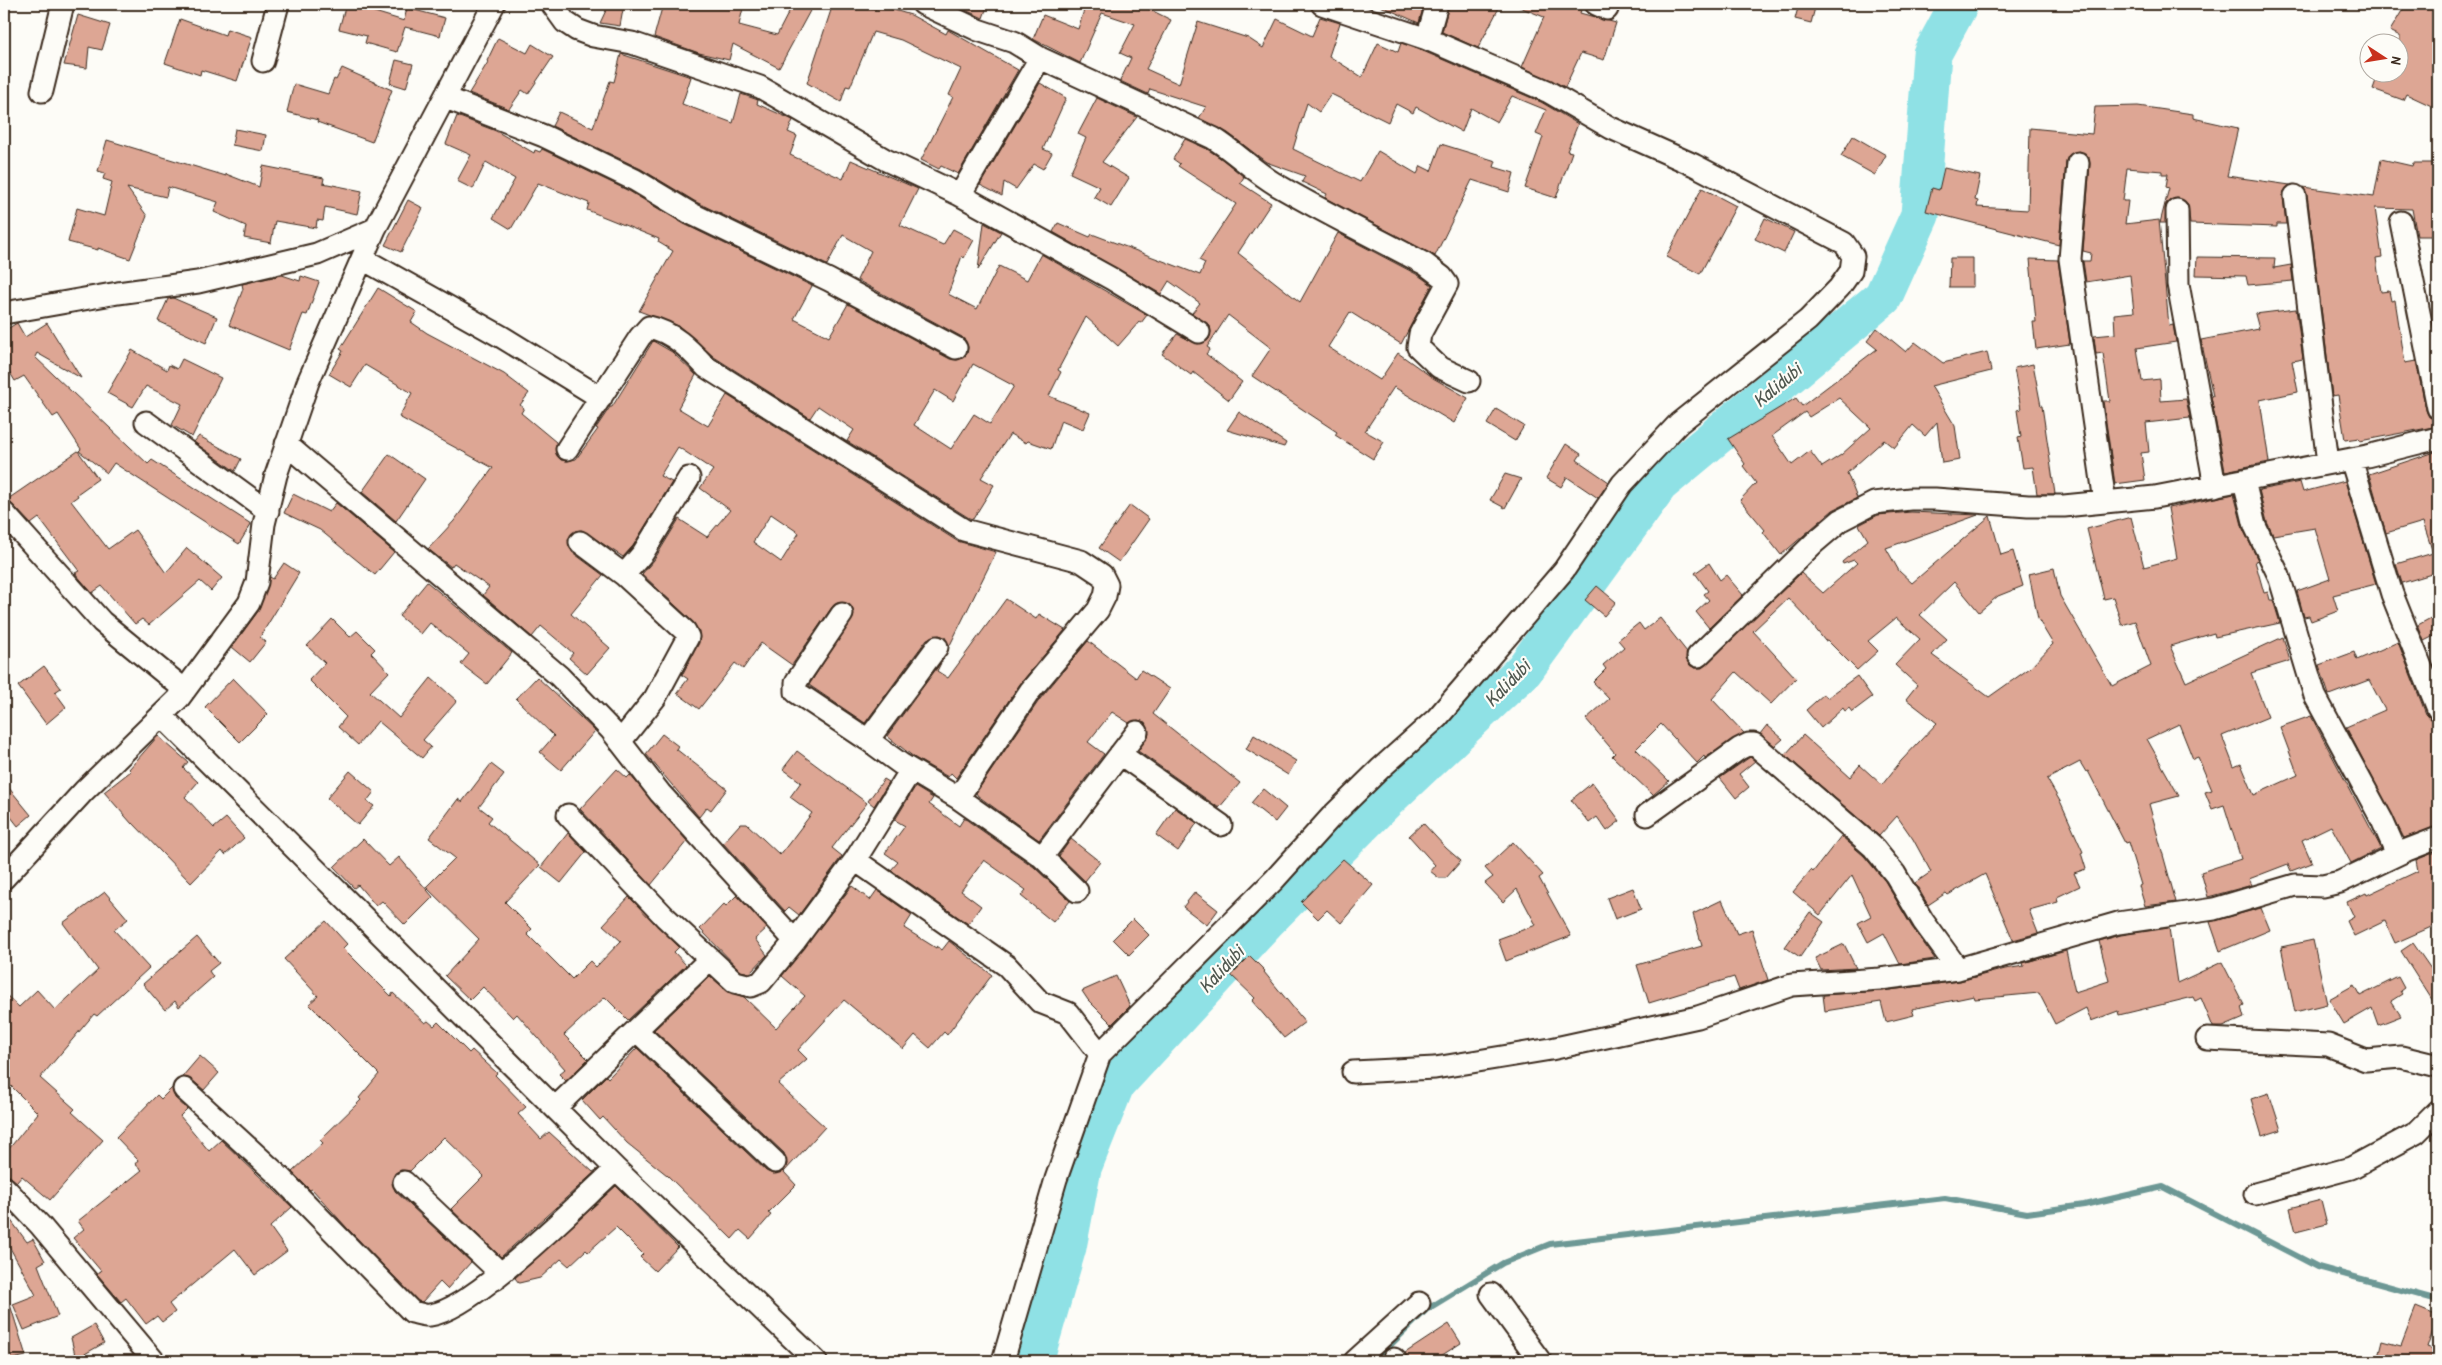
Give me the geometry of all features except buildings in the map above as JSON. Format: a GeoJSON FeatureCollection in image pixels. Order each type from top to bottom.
{"type":"FeatureCollection","features":[{"type":"Feature","properties":{"kind":"street"},"geometry":{"type":"LineString","coordinates":[[42,90],[63,4]]}},
{"type":"Feature","properties":{"kind":"street"},"geometry":{"type":"LineString","coordinates":[[262,61],[278,4]]}},
{"type":"Feature","properties":{"kind":"street"},"geometry":{"type":"LineString","coordinates":[[4,878],[84,791],[162,716],[185,690],[249,603],[257,582],[268,511],[286,444],[308,382],[364,259],[375,229],[446,98],[494,4]]}},
{"type":"Feature","properties":{"kind":"street"},"geometry":{"type":"LineString","coordinates":[[552,4],[565,22],[577,30],[593,36],[632,43],[760,87],[886,160],[960,194],[1112,278],[1199,332]]}},
{"type":"Feature","properties":{"kind":"street"},"geometry":{"type":"LineString","coordinates":[[923,4],[978,30],[1014,42],[1040,58],[1213,138],[1227,146],[1244,163],[1276,184],[1425,264],[1442,276],[1448,284],[1420,334],[1418,347],[1439,367],[1469,381]]}},
{"type":"Feature","properties":{"kind":"street"},"geometry":{"type":"LineString","coordinates":[[1003,1361],[1056,1179],[1100,1054],[1274,880],[1331,817],[1381,768],[1438,718],[1564,570],[1622,484],[1680,423],[1808,320],[1840,288],[1851,271],[1853,256],[1844,244],[1694,165],[1611,128],[1547,91],[1427,39],[1322,4]]}},
{"type":"Feature","properties":{"kind":"street"},"geometry":{"type":"LineString","coordinates":[[1427,39],[1437,4]]}},
{"type":"Feature","properties":{"kind":"street"},"geometry":{"type":"LineString","coordinates":[[960,194],[1040,58]]}},
{"type":"Feature","properties":{"kind":"street"},"geometry":{"type":"LineString","coordinates":[[446,98],[544,136],[635,180],[690,213],[829,280],[956,348]]}},
{"type":"Feature","properties":{"kind":"street"},"geometry":{"type":"LineString","coordinates":[[2078,163],[2070,259],[2105,502]]}},
{"type":"Feature","properties":{"kind":"street"},"geometry":{"type":"LineString","coordinates":[[2295,196],[2328,464]]}},
{"type":"Feature","properties":{"kind":"street"},"geometry":{"type":"LineString","coordinates":[[2177,210],[2178,284],[2215,486]]}},
{"type":"Feature","properties":{"kind":"street"},"geometry":{"type":"LineString","coordinates":[[2402,222],[2438,408]]}},
{"type":"Feature","properties":{"kind":"street"},"geometry":{"type":"LineString","coordinates":[[4,313],[118,293],[198,282],[317,254],[375,229]]}},
{"type":"Feature","properties":{"kind":"street"},"geometry":{"type":"LineString","coordinates":[[364,259],[502,337],[601,398]]}},
{"type":"Feature","properties":{"kind":"street"},"geometry":{"type":"LineString","coordinates":[[567,449],[649,327],[661,329],[682,342],[706,366],[964,530],[1081,561],[1102,575],[1107,585],[1105,596],[1098,610],[1030,691],[958,798]]}},
{"type":"Feature","properties":{"kind":"street"},"geometry":{"type":"LineString","coordinates":[[146,422],[268,511]]}},
{"type":"Feature","properties":{"kind":"street"},"geometry":{"type":"LineString","coordinates":[[1698,656],[1814,543],[1841,520],[1874,503],[1910,499],[2028,506],[2064,506],[2105,502],[2155,496],[2244,481],[2351,459],[2438,438]]}},
{"type":"Feature","properties":{"kind":"street"},"geometry":{"type":"LineString","coordinates":[[286,444],[559,676],[620,742],[660,793],[795,941]]}},
{"type":"Feature","properties":{"kind":"street"},"geometry":{"type":"LineString","coordinates":[[2351,459],[2392,594],[2438,709]]}},
{"type":"Feature","properties":{"kind":"street"},"geometry":{"type":"LineString","coordinates":[[624,575],[642,553],[688,478]]}},
{"type":"Feature","properties":{"kind":"street"},"geometry":{"type":"LineString","coordinates":[[2244,481],[2255,526],[2279,576],[2315,696],[2382,820],[2397,854]]}},
{"type":"Feature","properties":{"kind":"street"},"geometry":{"type":"LineString","coordinates":[[4,513],[102,622],[185,690]]}},
{"type":"Feature","properties":{"kind":"street"},"geometry":{"type":"LineString","coordinates":[[580,542],[624,575],[685,631],[688,637],[654,698],[620,742]]}},
{"type":"Feature","properties":{"kind":"street"},"geometry":{"type":"LineString","coordinates":[[842,614],[796,682],[796,692],[911,770],[958,798],[1042,857],[1077,891]]}},
{"type":"Feature","properties":{"kind":"street"},"geometry":{"type":"LineString","coordinates":[[868,740],[937,647]]}},
{"type":"Feature","properties":{"kind":"street"},"geometry":{"type":"LineString","coordinates":[[162,716],[616,1169],[816,1361]]}},
{"type":"Feature","properties":{"kind":"street"},"geometry":{"type":"LineString","coordinates":[[1042,857],[1137,732]]}},
{"type":"Feature","properties":{"kind":"street"},"geometry":{"type":"LineString","coordinates":[[1647,815],[1739,749],[1749,744],[1754,744],[1873,847],[1895,874],[1923,922],[1958,969]]}},
{"type":"Feature","properties":{"kind":"street"},"geometry":{"type":"LineString","coordinates":[[1120,754],[1221,825]]}},
{"type":"Feature","properties":{"kind":"street"},"geometry":{"type":"LineString","coordinates":[[568,815],[665,917],[735,982],[751,986],[761,982],[795,941],[855,860],[911,770]]}},
{"type":"Feature","properties":{"kind":"street"},"geometry":{"type":"LineString","coordinates":[[1353,1072],[1435,1068],[1551,1049],[1698,1017],[1792,985],[1880,979],[1958,969],[2118,923],[2214,909],[2295,885],[2323,886],[2340,882],[2397,854],[2438,838]]}},
{"type":"Feature","properties":{"kind":"street"},"geometry":{"type":"LineString","coordinates":[[855,860],[1006,966],[1040,1002],[1068,1013],[1100,1054]]}},
{"type":"Feature","properties":{"kind":"street"},"geometry":{"type":"LineString","coordinates":[[555,1108],[710,959]]}},
{"type":"Feature","properties":{"kind":"street"},"geometry":{"type":"LineString","coordinates":[[636,1030],[775,1162]]}},
{"type":"Feature","properties":{"kind":"street"},"geometry":{"type":"LineString","coordinates":[[2207,1039],[2328,1045],[2366,1060],[2401,1057],[2421,1060],[2438,1066]]}},
{"type":"Feature","properties":{"kind":"street"},"geometry":{"type":"LineString","coordinates":[[184,1090],[278,1175],[412,1312],[429,1316],[447,1310],[496,1279],[616,1169]]}},
{"type":"Feature","properties":{"kind":"street"},"geometry":{"type":"LineString","coordinates":[[2256,1194],[2352,1168],[2416,1133],[2438,1112]]}},
{"type":"Feature","properties":{"kind":"street"},"geometry":{"type":"LineString","coordinates":[[404,1182],[493,1266],[496,1279]]}},
{"type":"Feature","properties":{"kind":"street"},"geometry":{"type":"LineString","coordinates":[[4,1187],[40,1225],[154,1361]]}},
{"type":"Feature","properties":{"kind":"street"},"geometry":{"type":"LineString","coordinates":[[1492,1294],[1540,1361]]}},
{"type":"Feature","properties":{"kind":"street"},"geometry":{"type":"LineString","coordinates":[[1355,1361],[1419,1303]]}},
{"type":"Feature","properties":{"kind":"waterway","name":"Kalidubi"},"geometry":{"type":"LineString","coordinates":[[1034,1361],[1067,1247],[1082,1168],[1115,1085],[1267,920],[1385,801],[1524,670],[1659,484],[1883,297],[1920,215],[1932,54],[1959,4]]}},
{"type":"Feature","properties":{"kind":"waterway"},"geometry":{"type":"LineString","coordinates":[[1374,1361],[1426,1310],[1503,1263],[1550,1244],[1945,1198],[2027,1213],[2084,1205],[2163,1187],[2318,1267],[2438,1300]]}}]}
